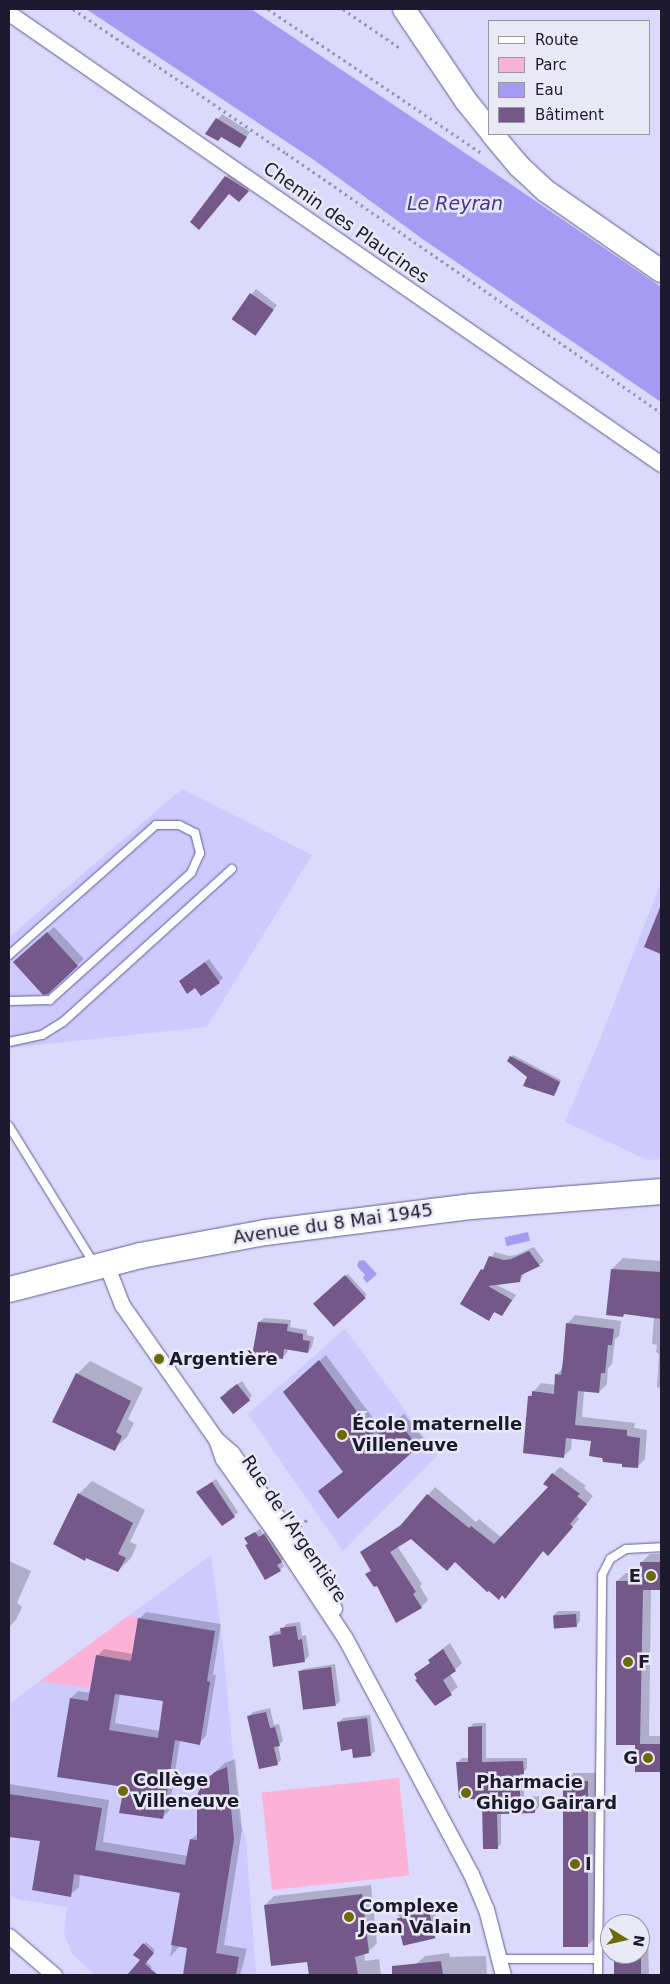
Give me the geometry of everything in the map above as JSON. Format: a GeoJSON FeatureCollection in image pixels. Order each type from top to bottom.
{"type":"FeatureCollection","features":[{"type":"Feature","properties":{"kind":"main road"},"geometry":{"type":"LineString","coordinates":[[404,9],[466,101],[488,128]]}},
{"type":"Feature","properties":{"kind":"main road"},"geometry":{"type":"LineString","coordinates":[[493,135],[519,166],[546,191],[661,271]]}},
{"type":"Feature","properties":{"kind":"main road","name":"Avenue du 8 Mai 1945"},"geometry":{"type":"LineString","coordinates":[[9,1289],[101,1265],[265,1232],[471,1206],[661,1191]]}},
{"type":"Feature","properties":{"kind":"street","name":"Chemin des Plaucines"},"geometry":{"type":"LineString","coordinates":[[9,13],[661,464]]}},
{"type":"Feature","properties":{"kind":"street","name":"Rue de l'Argentière"},"geometry":{"type":"LineString","coordinates":[[101,1265],[122,1306],[216,1439],[223,1459],[281,1541],[345,1638],[471,1874],[486,1909],[503,1975]]}},
{"type":"Feature","properties":{"kind":"street"},"geometry":{"type":"LineString","coordinates":[[9,1936],[54,1975]]}},
{"type":"Feature","properties":{"kind":"lane"},"geometry":{"type":"LineString","coordinates":[[9,955],[156,825],[179,825],[195,833],[200,853],[191,873],[128,930],[50,1000],[9,1001]]}},
{"type":"Feature","properties":{"kind":"lane"},"geometry":{"type":"LineString","coordinates":[[9,1042],[42,1035],[63,1022],[232,869]]}},
{"type":"Feature","properties":{"kind":"lane"},"geometry":{"type":"LineString","coordinates":[[9,1126],[101,1265]]}},
{"type":"Feature","properties":{"kind":"lane"},"geometry":{"type":"LineString","coordinates":[[598,1975],[602,1575],[610,1559],[626,1549],[661,1547]]}},
{"type":"Feature","properties":{"kind":"lane"},"geometry":{"type":"LineString","coordinates":[[500,1959],[598,1959]]}},
{"type":"Feature","properties":{"kind":"path"},"geometry":{"type":"LineString","coordinates":[[73,9],[661,413]]}},
{"type":"Feature","properties":{"kind":"path"},"geometry":{"type":"LineString","coordinates":[[268,9],[490,158]]}},
{"type":"Feature","properties":{"kind":"path"},"geometry":{"type":"LineString","coordinates":[[343,9],[400,48]]}},
{"type":"Feature","properties":{"kind":"shaded area"},"geometry":{"type":"Polygon","coordinates":[[[182,789],[312,855],[207,1027],[9,1048],[9,937],[182,789]]]}},
{"type":"Feature","properties":{"kind":"shaded area"},"geometry":{"type":"Polygon","coordinates":[[[661,882],[661,1159],[648,1160],[565,1122],[603,1032],[661,882]]]}},
{"type":"Feature","properties":{"kind":"shaded area","name":"École maternelle Villeneuve"},"geometry":{"type":"Polygon","coordinates":[[[345,1329],[438,1455],[343,1551],[248,1414],[345,1329]]]}},
{"type":"Feature","properties":{"kind":"shaded area","name":"Collège Villeneuve"},"geometry":{"type":"Polygon","coordinates":[[[211,1555],[223,1646],[239,1820],[246,1839],[256,1975],[95,1975],[73,1955],[64,1935],[67,1907],[16,1899],[9,1894],[9,1704],[211,1555]]]}},
{"type":"Feature","properties":{"kind":"green space"},"geometry":{"type":"Polygon","coordinates":[[[128,1616],[138,1618],[131,1661],[96,1655],[90,1688],[40,1681],[128,1616]]]}},
{"type":"Feature","properties":{"kind":"green space"},"geometry":{"type":"Polygon","coordinates":[[[399,1778],[409,1875],[272,1890],[262,1792],[399,1778]]]}},
{"type":"Feature","properties":{"kind":"water","name":"Le Reyran"},"geometry":{"type":"Polygon","coordinates":[[[86,9],[251,9],[477,161],[661,287],[661,402],[424,240],[314,160],[86,9]]]}},
{"type":"Feature","properties":{"kind":"water"},"geometry":{"type":"Polygon","coordinates":[[[528,1232],[530,1241],[507,1246],[505,1237],[528,1232]]]}},
{"type":"Feature","properties":{"kind":"water"},"geometry":{"type":"Polygon","coordinates":[[[364,1260],[377,1274],[367,1283],[363,1278],[365,1275],[357,1266],[359,1261],[364,1260]]]}},
{"type":"Feature","properties":{"kind":"building"},"geometry":{"type":"Polygon","coordinates":[[[216,118],[247,137],[240,148],[221,137],[218,141],[205,134],[216,118]]]}},
{"type":"Feature","properties":{"kind":"building"},"geometry":{"type":"Polygon","coordinates":[[[225,176],[249,191],[239,202],[229,194],[199,230],[190,222],[225,176]]]}},
{"type":"Feature","properties":{"kind":"building"},"geometry":{"type":"Polygon","coordinates":[[[250,293],[274,310],[255,336],[232,319],[250,293]]]}},
{"type":"Feature","properties":{"kind":"building"},"geometry":{"type":"Polygon","coordinates":[[[661,905],[661,954],[644,947],[661,905]]]}},
{"type":"Feature","properties":{"kind":"building"},"geometry":{"type":"Polygon","coordinates":[[[47,932],[78,966],[48,994],[43,995],[13,962],[47,932]]]}},
{"type":"Feature","properties":{"kind":"building"},"geometry":{"type":"Polygon","coordinates":[[[205,962],[220,983],[201,996],[195,988],[187,994],[179,981],[205,962]]]}},
{"type":"Feature","properties":{"kind":"building"},"geometry":{"type":"Polygon","coordinates":[[[510,1056],[560,1082],[554,1096],[523,1086],[527,1077],[507,1061],[510,1056]]]}},
{"type":"Feature","properties":{"kind":"building"},"geometry":{"type":"Polygon","coordinates":[[[529,1251],[540,1266],[521,1275],[520,1282],[488,1286],[512,1300],[502,1316],[494,1312],[489,1321],[460,1304],[481,1269],[483,1270],[489,1256],[504,1260],[529,1251]]]}},
{"type":"Feature","properties":{"kind":"building"},"geometry":{"type":"Polygon","coordinates":[[[611,1269],[661,1272],[661,1319],[624,1314],[623,1317],[606,1315],[611,1269]]]}},
{"type":"Feature","properties":{"kind":"building"},"geometry":{"type":"Polygon","coordinates":[[[345,1275],[366,1298],[334,1327],[313,1304],[345,1275]]]}},
{"type":"Feature","properties":{"kind":"building"},"geometry":{"type":"Polygon","coordinates":[[[258,1322],[288,1324],[287,1331],[303,1334],[303,1340],[310,1341],[308,1353],[284,1349],[283,1359],[252,1356],[258,1322]]]}},
{"type":"Feature","properties":{"kind":"building"},"geometry":{"type":"Polygon","coordinates":[[[566,1323],[614,1329],[612,1345],[608,1345],[605,1373],[601,1373],[599,1393],[578,1391],[575,1425],[627,1430],[627,1436],[640,1438],[638,1468],[622,1467],[622,1464],[603,1462],[602,1458],[589,1456],[591,1441],[566,1438],[564,1458],[523,1453],[528,1396],[532,1396],[532,1391],[554,1394],[555,1374],[561,1375],[566,1323]]]}},
{"type":"Feature","properties":{"kind":"building"},"geometry":{"type":"Polygon","coordinates":[[[319,1360],[375,1436],[397,1420],[418,1447],[338,1519],[318,1491],[343,1472],[283,1392],[319,1360]]]}},
{"type":"Feature","properties":{"kind":"building"},"geometry":{"type":"Polygon","coordinates":[[[76,1373],[131,1401],[116,1432],[122,1436],[115,1451],[52,1422],[76,1373]]]}},
{"type":"Feature","properties":{"kind":"building"},"geometry":{"type":"Polygon","coordinates":[[[237,1384],[250,1400],[233,1414],[220,1398],[237,1384]]]}},
{"type":"Feature","properties":{"kind":"building"},"geometry":{"type":"Polygon","coordinates":[[[552,1473],[580,1494],[577,1496],[587,1504],[570,1524],[573,1527],[548,1556],[543,1551],[505,1599],[502,1595],[499,1600],[489,1591],[487,1592],[455,1562],[447,1571],[411,1539],[390,1552],[416,1592],[413,1594],[422,1608],[396,1623],[377,1586],[374,1587],[365,1574],[371,1571],[360,1552],[400,1526],[427,1494],[469,1528],[471,1526],[494,1544],[548,1487],[543,1484],[552,1473]]]}},
{"type":"Feature","properties":{"kind":"building"},"geometry":{"type":"Polygon","coordinates":[[[212,1482],[235,1517],[222,1526],[196,1492],[212,1482]]]}},
{"type":"Feature","properties":{"kind":"building"},"geometry":{"type":"Polygon","coordinates":[[[78,1493],[133,1523],[118,1554],[126,1558],[118,1572],[86,1558],[85,1561],[53,1544],[78,1493]]]}},
{"type":"Feature","properties":{"kind":"building"},"geometry":{"type":"Polygon","coordinates":[[[255,1532],[259,1537],[264,1534],[282,1562],[277,1565],[281,1571],[265,1580],[245,1545],[248,1544],[244,1538],[255,1532]]]}},
{"type":"Feature","properties":{"kind":"building","name":"F"},"geometry":{"type":"Polygon","coordinates":[[[640,1562],[661,1562],[661,1590],[643,1590],[640,1744],[661,1744],[661,1772],[635,1772],[635,1745],[616,1745],[616,1581],[641,1581],[640,1562]]]}},
{"type":"Feature","properties":{"kind":"building"},"geometry":{"type":"Polygon","coordinates":[[[576,1614],[577,1627],[554,1629],[553,1616],[576,1614]]]}},
{"type":"Feature","properties":{"kind":"building"},"geometry":{"type":"Polygon","coordinates":[[[138,1618],[215,1631],[207,1681],[210,1682],[200,1745],[175,1740],[163,1819],[119,1813],[124,1787],[57,1777],[70,1698],[88,1701],[96,1655],[131,1661],[138,1618]],[[115,1694],[109,1730],[158,1738],[163,1701],[115,1694]]]}},
{"type":"Feature","properties":{"kind":"building"},"geometry":{"type":"Polygon","coordinates":[[[296,1626],[298,1640],[302,1639],[305,1662],[273,1667],[269,1636],[281,1634],[280,1628],[296,1626]]]}},
{"type":"Feature","properties":{"kind":"building"},"geometry":{"type":"Polygon","coordinates":[[[443,1649],[456,1671],[443,1680],[452,1695],[435,1706],[415,1680],[417,1679],[414,1674],[430,1663],[428,1660],[443,1649]]]}},
{"type":"Feature","properties":{"kind":"building"},"geometry":{"type":"Polygon","coordinates":[[[331,1667],[336,1706],[303,1710],[298,1671],[331,1667]]]}},
{"type":"Feature","properties":{"kind":"building"},"geometry":{"type":"Polygon","coordinates":[[[266,1712],[270,1728],[275,1727],[280,1746],[274,1747],[278,1765],[259,1769],[247,1716],[266,1712]]]}},
{"type":"Feature","properties":{"kind":"building"},"geometry":{"type":"Polygon","coordinates":[[[367,1718],[371,1756],[353,1758],[352,1749],[341,1751],[337,1722],[367,1718]]]}},
{"type":"Feature","properties":{"kind":"building"},"geometry":{"type":"Polygon","coordinates":[[[482,1726],[482,1762],[523,1761],[524,1774],[520,1774],[520,1801],[535,1800],[535,1813],[497,1814],[498,1849],[483,1849],[482,1800],[459,1798],[456,1762],[468,1762],[468,1727],[482,1726]]]}},
{"type":"Feature","properties":{"kind":"building"},"geometry":{"type":"Polygon","coordinates":[[[227,1767],[234,1839],[216,1953],[239,1957],[236,1975],[183,1975],[187,1948],[171,1945],[180,1893],[74,1874],[71,1897],[32,1890],[40,1841],[9,1837],[9,1794],[102,1808],[95,1850],[185,1865],[190,1839],[197,1840],[197,1795],[204,1781],[215,1772],[227,1767]]]}},
{"type":"Feature","properties":{"kind":"building","name":"I"},"geometry":{"type":"Polygon","coordinates":[[[563,1781],[588,1781],[588,1947],[563,1947],[563,1781]]]}},
{"type":"Feature","properties":{"kind":"building"},"geometry":{"type":"Polygon","coordinates":[[[362,1894],[369,1953],[355,1957],[358,1975],[309,1975],[307,1962],[271,1966],[264,1905],[362,1894]]]}},
{"type":"Feature","properties":{"kind":"building"},"geometry":{"type":"Polygon","coordinates":[[[429,1911],[435,1938],[403,1946],[397,1918],[429,1911]]]}},
{"type":"Feature","properties":{"kind":"building"},"geometry":{"type":"Polygon","coordinates":[[[143,1943],[154,1953],[145,1964],[158,1975],[127,1975],[140,1960],[133,1955],[143,1943]]]}},
{"type":"Feature","properties":{"kind":"building"},"geometry":{"type":"Polygon","coordinates":[[[441,1961],[443,1975],[392,1975],[392,1966],[441,1961]]]}},
{"type":"Feature","properties":{"kind":"building"},"geometry":{"type":"Polygon","coordinates":[[[614,1964],[641,1964],[641,1975],[614,1975],[614,1964]]]}},
{"type":"Feature","properties":{"kind":"place","name":"Argentière"},"geometry":{"type":"Point","coordinates":[159,1359]}},
{"type":"Feature","properties":{"kind":"place","name":"École maternelle Villeneuve"},"geometry":{"type":"Point","coordinates":[342,1435]}},
{"type":"Feature","properties":{"kind":"place","name":"E"},"geometry":{"type":"Point","coordinates":[651,1576]}},
{"type":"Feature","properties":{"kind":"place","name":"F"},"geometry":{"type":"Point","coordinates":[628,1662]}},
{"type":"Feature","properties":{"kind":"place","name":"G"},"geometry":{"type":"Point","coordinates":[648,1758]}},
{"type":"Feature","properties":{"kind":"place","name":"Collège Villeneuve"},"geometry":{"type":"Point","coordinates":[123,1791]}},
{"type":"Feature","properties":{"kind":"place","name":"Pharmacie Ghigo Gairard"},"geometry":{"type":"Point","coordinates":[466,1793]}},
{"type":"Feature","properties":{"kind":"place","name":"I"},"geometry":{"type":"Point","coordinates":[575,1864]}},
{"type":"Feature","properties":{"kind":"place","name":"Complexe Jean Valain"},"geometry":{"type":"Point","coordinates":[349,1917]}}]}
